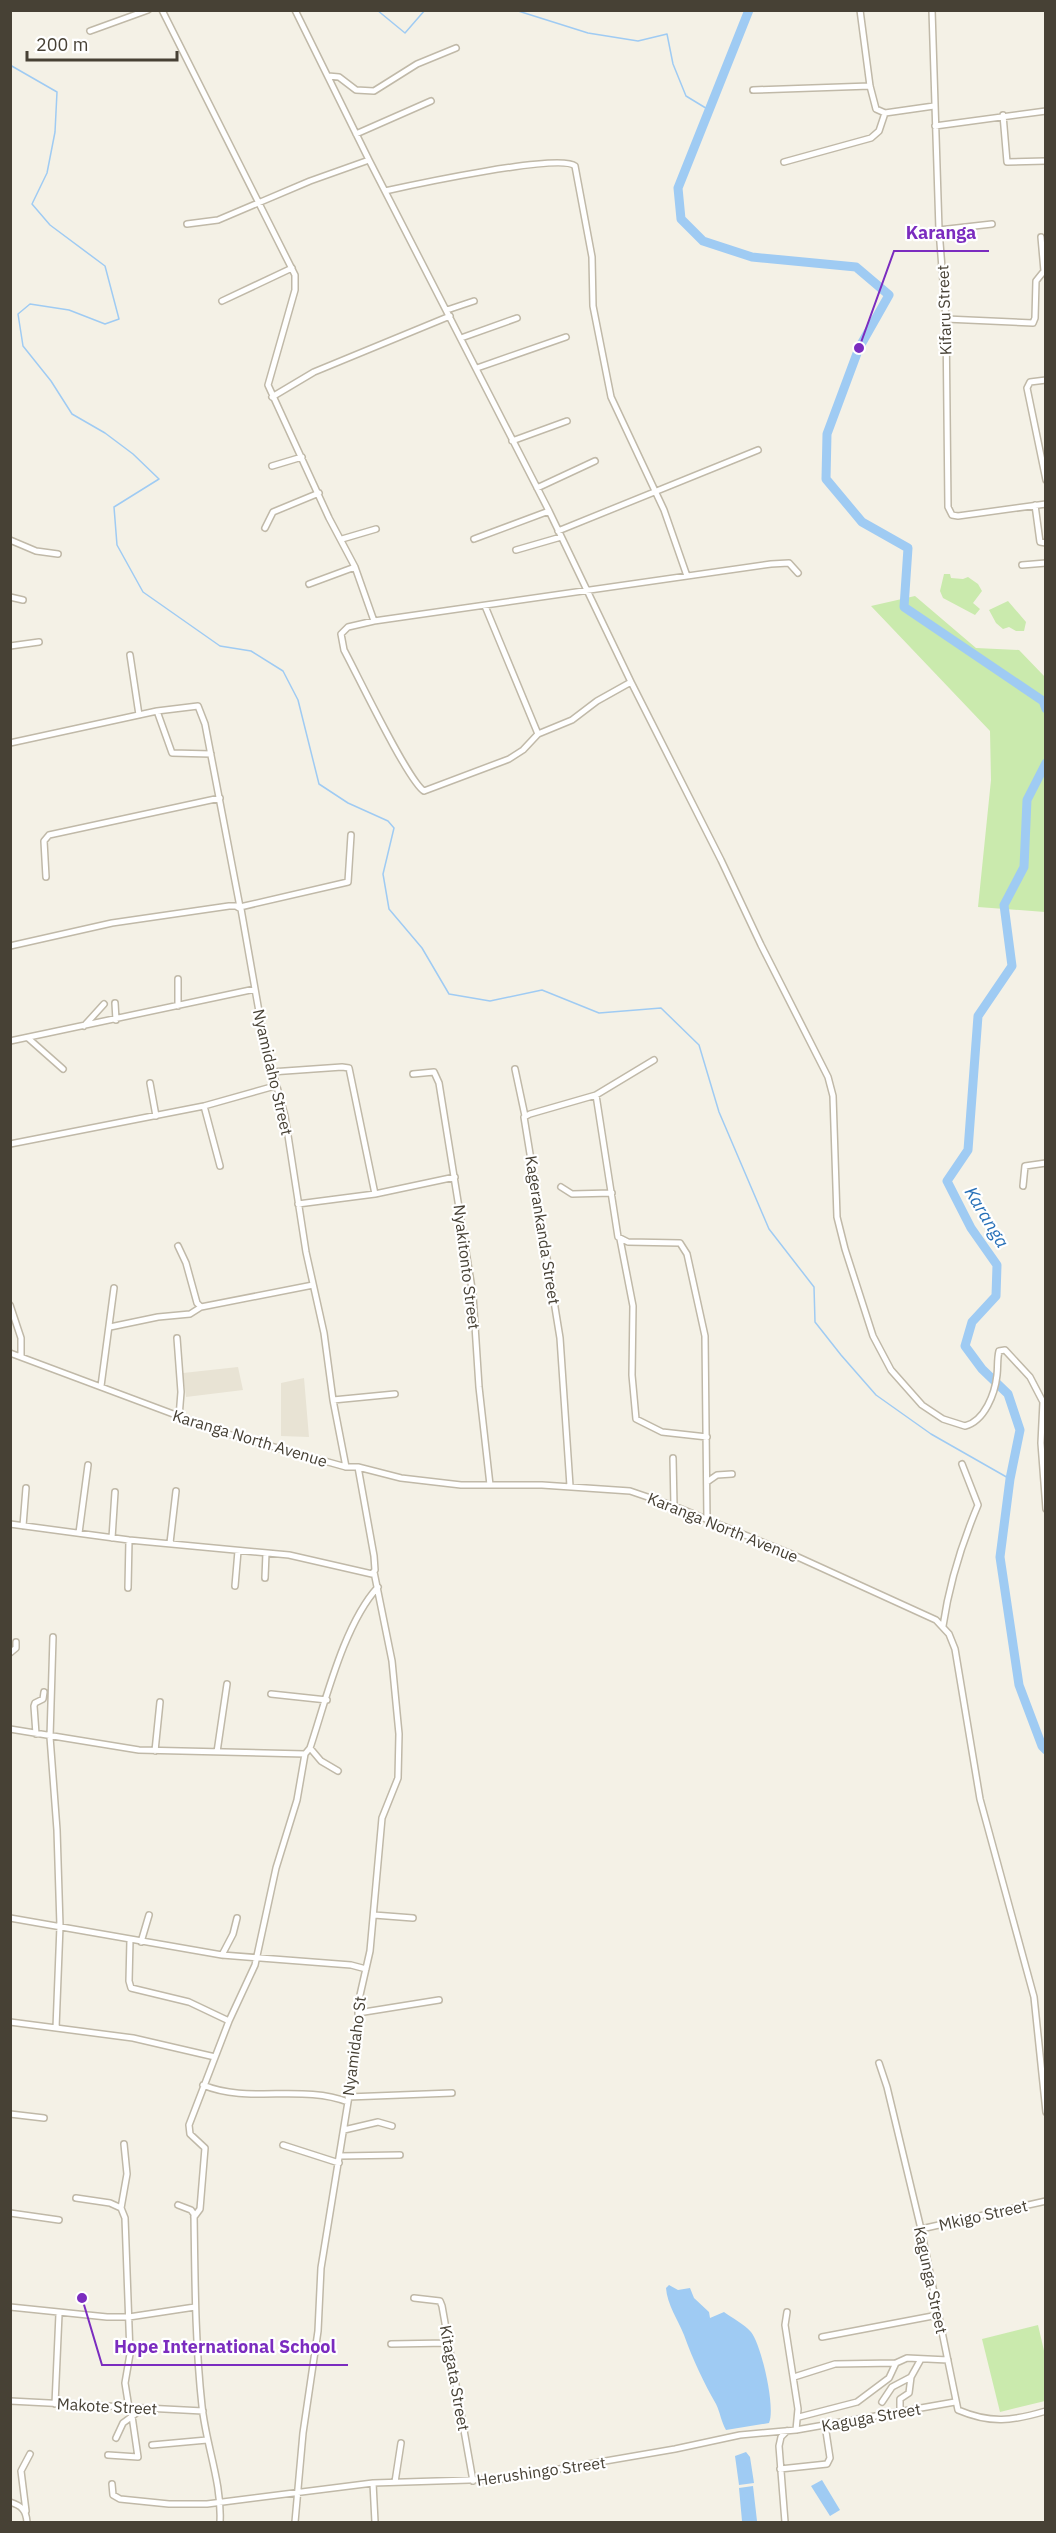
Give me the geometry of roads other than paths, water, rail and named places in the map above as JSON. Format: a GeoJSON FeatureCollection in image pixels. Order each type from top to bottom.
{"type":"FeatureCollection","features":[{"type":"Feature","properties":{"kind":"street"},"geometry":{"type":"LineString","coordinates":[[90,31],[148,10]]}},
{"type":"Feature","properties":{"kind":"street"},"geometry":{"type":"LineString","coordinates":[[162,10],[296,279],[295,290],[268,382],[272,397],[320,493],[329,518],[355,567],[374,621]]}},
{"type":"Feature","properties":{"kind":"street"},"geometry":{"type":"LineString","coordinates":[[295,10],[369,160],[549,511],[586,592],[722,860],[761,945],[832,1087],[837,1217],[845,1249],[878,1348],[891,1370],[922,1405],[943,1419],[958,1425],[970,1425],[978,1419],[993,1390],[997,1376],[998,1354],[1001,1349],[1016,1359],[1041,1393],[1044,1411],[1046,1509]]}},
{"type":"Feature","properties":{"kind":"street"},"geometry":{"type":"LineString","coordinates":[[860,10],[875,107],[885,112],[934,106]]}},
{"type":"Feature","properties":{"kind":"street","name":"Kifaru Street"},"geometry":{"type":"LineString","coordinates":[[932,10],[939,230],[946,319],[946,492],[950,513],[958,516],[1046,504]]}},
{"type":"Feature","properties":{"kind":"street"},"geometry":{"type":"LineString","coordinates":[[328,76],[339,77],[356,90],[374,91],[417,64],[456,48]]}},
{"type":"Feature","properties":{"kind":"street"},"geometry":{"type":"LineString","coordinates":[[753,90],[870,86]]}},
{"type":"Feature","properties":{"kind":"street"},"geometry":{"type":"LineString","coordinates":[[356,134],[431,101]]}},
{"type":"Feature","properties":{"kind":"street"},"geometry":{"type":"LineString","coordinates":[[935,126],[1046,111]]}},
{"type":"Feature","properties":{"kind":"street"},"geometry":{"type":"LineString","coordinates":[[783,162],[871,138],[879,131],[885,112]]}},
{"type":"Feature","properties":{"kind":"street"},"geometry":{"type":"LineString","coordinates":[[1003,115],[1007,162],[1046,161]]}},
{"type":"Feature","properties":{"kind":"street"},"geometry":{"type":"LineString","coordinates":[[188,224],[218,220],[310,181],[369,160]]}},
{"type":"Feature","properties":{"kind":"street"},"geometry":{"type":"LineString","coordinates":[[385,191],[529,165],[569,162],[575,166],[592,257],[593,306],[609,389],[618,416],[656,490],[687,576]]}},
{"type":"Feature","properties":{"kind":"street"},"geometry":{"type":"LineString","coordinates":[[939,230],[992,224]]}},
{"type":"Feature","properties":{"kind":"street"},"geometry":{"type":"LineString","coordinates":[[946,319],[1033,323],[1036,281],[1044,271],[1041,237]]}},
{"type":"Feature","properties":{"kind":"street"},"geometry":{"type":"LineString","coordinates":[[222,301],[292,268]]}},
{"type":"Feature","properties":{"kind":"street"},"geometry":{"type":"LineString","coordinates":[[447,310],[474,301]]}},
{"type":"Feature","properties":{"kind":"street"},"geometry":{"type":"LineString","coordinates":[[272,397],[314,372],[450,316]]}},
{"type":"Feature","properties":{"kind":"street"},"geometry":{"type":"LineString","coordinates":[[461,338],[517,318]]}},
{"type":"Feature","properties":{"kind":"street"},"geometry":{"type":"LineString","coordinates":[[477,368],[566,337]]}},
{"type":"Feature","properties":{"kind":"street"},"geometry":{"type":"LineString","coordinates":[[1046,380],[1030,382],[1027,388],[1046,480]]}},
{"type":"Feature","properties":{"kind":"street"},"geometry":{"type":"LineString","coordinates":[[512,441],[567,422]]}},
{"type":"Feature","properties":{"kind":"street"},"geometry":{"type":"LineString","coordinates":[[516,550],[559,534],[656,490],[758,450]]}},
{"type":"Feature","properties":{"kind":"street"},"geometry":{"type":"LineString","coordinates":[[272,466],[302,457]]}},
{"type":"Feature","properties":{"kind":"street"},"geometry":{"type":"LineString","coordinates":[[537,488],[595,462]]}},
{"type":"Feature","properties":{"kind":"street"},"geometry":{"type":"LineString","coordinates":[[265,528],[273,512],[320,493]]}},
{"type":"Feature","properties":{"kind":"street"},"geometry":{"type":"LineString","coordinates":[[1035,505],[1040,542],[1046,543]]}},
{"type":"Feature","properties":{"kind":"street"},"geometry":{"type":"LineString","coordinates":[[474,539],[549,511]]}},
{"type":"Feature","properties":{"kind":"street"},"geometry":{"type":"LineString","coordinates":[[342,539],[376,529]]}},
{"type":"Feature","properties":{"kind":"street"},"geometry":{"type":"LineString","coordinates":[[10,540],[36,551],[58,554]]}},
{"type":"Feature","properties":{"kind":"street"},"geometry":{"type":"LineString","coordinates":[[631,682],[597,701],[572,720],[538,734],[523,750],[509,759],[422,790],[404,762],[342,644],[341,634],[345,628],[374,621],[786,562],[792,565],[798,573]]}},
{"type":"Feature","properties":{"kind":"street"},"geometry":{"type":"LineString","coordinates":[[1022,565],[1046,564]]}},
{"type":"Feature","properties":{"kind":"street"},"geometry":{"type":"LineString","coordinates":[[309,584],[355,567]]}},
{"type":"Feature","properties":{"kind":"street"},"geometry":{"type":"LineString","coordinates":[[10,597],[23,600]]}},
{"type":"Feature","properties":{"kind":"street"},"geometry":{"type":"LineString","coordinates":[[485,606],[538,734]]}},
{"type":"Feature","properties":{"kind":"street"},"geometry":{"type":"LineString","coordinates":[[10,646],[39,642]]}},
{"type":"Feature","properties":{"kind":"street"},"geometry":{"type":"LineString","coordinates":[[130,655],[139,715]]}},
{"type":"Feature","properties":{"kind":"street","name":"Nyamidaho Street"},"geometry":{"type":"LineString","coordinates":[[157,711],[198,706],[202,713],[271,1072],[285,1116],[298,1204],[327,1351],[333,1400],[346,1467]]}},
{"type":"Feature","properties":{"kind":"street"},"geometry":{"type":"LineString","coordinates":[[10,743],[157,711],[172,753],[211,754]]}},
{"type":"Feature","properties":{"kind":"street"},"geometry":{"type":"LineString","coordinates":[[46,877],[46,837],[220,798]]}},
{"type":"Feature","properties":{"kind":"street"},"geometry":{"type":"LineString","coordinates":[[10,946],[112,923],[210,908],[240,907],[348,882],[351,835]]}},
{"type":"Feature","properties":{"kind":"street"},"geometry":{"type":"LineString","coordinates":[[178,980],[178,1006]]}},
{"type":"Feature","properties":{"kind":"street"},"geometry":{"type":"LineString","coordinates":[[10,1041],[255,989]]}},
{"type":"Feature","properties":{"kind":"street"},"geometry":{"type":"LineString","coordinates":[[115,1003],[116,1020]]}},
{"type":"Feature","properties":{"kind":"street"},"geometry":{"type":"LineString","coordinates":[[84,1026],[104,1004]]}},
{"type":"Feature","properties":{"kind":"street"},"geometry":{"type":"LineString","coordinates":[[28,1038],[63,1069]]}},
{"type":"Feature","properties":{"kind":"street"},"geometry":{"type":"LineString","coordinates":[[525,1116],[596,1095],[654,1060]]}},
{"type":"Feature","properties":{"kind":"street"},"geometry":{"type":"LineString","coordinates":[[271,1072],[349,1068],[375,1194]]}},
{"type":"Feature","properties":{"kind":"street","name":"Kagerankanda Street"},"geometry":{"type":"LineString","coordinates":[[515,1069],[525,1116],[543,1227],[548,1278],[560,1338],[570,1486]]}},
{"type":"Feature","properties":{"kind":"street","name":"Nyakitonto Street"},"geometry":{"type":"LineString","coordinates":[[413,1074],[431,1072],[438,1078],[473,1295],[479,1387],[490,1485]]}},
{"type":"Feature","properties":{"kind":"street"},"geometry":{"type":"LineString","coordinates":[[150,1083],[156,1116]]}},
{"type":"Feature","properties":{"kind":"street"},"geometry":{"type":"LineString","coordinates":[[10,1144],[204,1106],[276,1086]]}},
{"type":"Feature","properties":{"kind":"street"},"geometry":{"type":"LineString","coordinates":[[596,1095],[617,1233],[633,1306],[632,1375],[636,1419],[662,1432],[707,1437]]}},
{"type":"Feature","properties":{"kind":"street"},"geometry":{"type":"LineString","coordinates":[[204,1106],[220,1166]]}},
{"type":"Feature","properties":{"kind":"street"},"geometry":{"type":"LineString","coordinates":[[1023,1186],[1025,1166],[1046,1163]]}},
{"type":"Feature","properties":{"kind":"street"},"geometry":{"type":"LineString","coordinates":[[298,1204],[375,1194],[455,1177]]}},
{"type":"Feature","properties":{"kind":"street"},"geometry":{"type":"LineString","coordinates":[[561,1187],[572,1194],[612,1193]]}},
{"type":"Feature","properties":{"kind":"street"},"geometry":{"type":"LineString","coordinates":[[620,1239],[628,1242],[674,1242],[680,1243],[686,1249],[705,1336],[706,1520]]}},
{"type":"Feature","properties":{"kind":"street"},"geometry":{"type":"LineString","coordinates":[[178,1246],[186,1263],[197,1303],[201,1306]]}},
{"type":"Feature","properties":{"kind":"street"},"geometry":{"type":"LineString","coordinates":[[110,1327],[158,1317],[190,1314],[201,1306],[313,1285]]}},
{"type":"Feature","properties":{"kind":"street"},"geometry":{"type":"LineString","coordinates":[[101,1386],[114,1287]]}},
{"type":"Feature","properties":{"kind":"street"},"geometry":{"type":"LineString","coordinates":[[10,1305],[21,1338],[21,1356]]}},
{"type":"Feature","properties":{"kind":"street"},"geometry":{"type":"LineString","coordinates":[[177,1338],[182,1392],[179,1417]]}},
{"type":"Feature","properties":{"kind":"street","name":"Karanga North Avenue"},"geometry":{"type":"LineString","coordinates":[[10,1353],[179,1417],[255,1442],[346,1467],[358,1467],[402,1478],[437,1483],[570,1486],[630,1491],[674,1506],[930,1615],[943,1626]]}},
{"type":"Feature","properties":{"kind":"street"},"geometry":{"type":"LineString","coordinates":[[333,1400],[395,1394]]}},
{"type":"Feature","properties":{"kind":"street"},"geometry":{"type":"LineString","coordinates":[[673,1458],[674,1506]]}},
{"type":"Feature","properties":{"kind":"street"},"geometry":{"type":"LineString","coordinates":[[962,1464],[978,1504],[969,1524],[948,1596],[943,1626],[955,1649],[980,1799],[1034,1997],[1046,2112]]}},
{"type":"Feature","properties":{"kind":"street"},"geometry":{"type":"LineString","coordinates":[[79,1533],[88,1465]]}},
{"type":"Feature","properties":{"kind":"street","name":"Nyamidaho St"},"geometry":{"type":"LineString","coordinates":[[295,2523],[303,2433],[318,2331],[321,2268],[356,2055],[358,2013],[374,1915],[381,1818],[397,1782],[399,1734],[392,1660],[374,1572],[373,1546],[358,1467]]}},
{"type":"Feature","properties":{"kind":"street"},"geometry":{"type":"LineString","coordinates":[[707,1482],[717,1475],[732,1474]]}},
{"type":"Feature","properties":{"kind":"street"},"geometry":{"type":"LineString","coordinates":[[23,1526],[26,1488]]}},
{"type":"Feature","properties":{"kind":"street"},"geometry":{"type":"LineString","coordinates":[[170,1543],[176,1491]]}},
{"type":"Feature","properties":{"kind":"street"},"geometry":{"type":"LineString","coordinates":[[112,1538],[115,1492]]}},
{"type":"Feature","properties":{"kind":"street"},"geometry":{"type":"LineString","coordinates":[[10,1524],[129,1540],[302,1557],[364,1574],[374,1572]]}},
{"type":"Feature","properties":{"kind":"street"},"geometry":{"type":"LineString","coordinates":[[128,1588],[129,1540]]}},
{"type":"Feature","properties":{"kind":"street"},"geometry":{"type":"LineString","coordinates":[[235,1586],[238,1551]]}},
{"type":"Feature","properties":{"kind":"street"},"geometry":{"type":"LineString","coordinates":[[265,1578],[266,1553]]}},
{"type":"Feature","properties":{"kind":"street"},"geometry":{"type":"LineString","coordinates":[[194,2217],[200,2209],[205,2148],[190,2134],[189,2125],[229,2021],[249,1981],[267,1917],[276,1868],[297,1800],[305,1754],[310,1748],[349,1638],[370,1596],[378,1587]]}},
{"type":"Feature","properties":{"kind":"street"},"geometry":{"type":"LineString","coordinates":[[53,1637],[50,1737],[57,1830],[60,1926],[56,2028]]}},
{"type":"Feature","properties":{"kind":"street"},"geometry":{"type":"LineString","coordinates":[[10,1653],[16,1648],[16,1642]]}},
{"type":"Feature","properties":{"kind":"street"},"geometry":{"type":"LineString","coordinates":[[217,1752],[227,1684]]}},
{"type":"Feature","properties":{"kind":"street"},"geometry":{"type":"LineString","coordinates":[[36,1734],[34,1706],[35,1703],[43,1700],[44,1692]]}},
{"type":"Feature","properties":{"kind":"street"},"geometry":{"type":"LineString","coordinates":[[271,1694],[327,1700]]}},
{"type":"Feature","properties":{"kind":"street"},"geometry":{"type":"LineString","coordinates":[[155,1751],[160,1702]]}},
{"type":"Feature","properties":{"kind":"street"},"geometry":{"type":"LineString","coordinates":[[10,1729],[118,1748],[155,1751],[305,1754]]}},
{"type":"Feature","properties":{"kind":"street"},"geometry":{"type":"LineString","coordinates":[[310,1748],[321,1761],[338,1770]]}},
{"type":"Feature","properties":{"kind":"street"},"geometry":{"type":"LineString","coordinates":[[374,1915],[414,1918]]}},
{"type":"Feature","properties":{"kind":"street"},"geometry":{"type":"LineString","coordinates":[[141,1942],[149,1916]]}},
{"type":"Feature","properties":{"kind":"street"},"geometry":{"type":"LineString","coordinates":[[10,1918],[222,1955],[351,1965],[366,1969]]}},
{"type":"Feature","properties":{"kind":"street"},"geometry":{"type":"LineString","coordinates":[[222,1955],[233,1934],[237,1918]]}},
{"type":"Feature","properties":{"kind":"street"},"geometry":{"type":"LineString","coordinates":[[130,1940],[130,1988],[189,2002],[229,2021]]}},
{"type":"Feature","properties":{"kind":"street"},"geometry":{"type":"LineString","coordinates":[[358,2013],[439,2000]]}},
{"type":"Feature","properties":{"kind":"street"},"geometry":{"type":"LineString","coordinates":[[10,2022],[133,2038],[215,2057]]}},
{"type":"Feature","properties":{"kind":"street","name":"Kagunga Street"},"geometry":{"type":"LineString","coordinates":[[879,2063],[887,2087],[921,2229],[955,2402]]}},
{"type":"Feature","properties":{"kind":"street"},"geometry":{"type":"LineString","coordinates":[[203,2085],[221,2090],[348,2100],[452,2093]]}},
{"type":"Feature","properties":{"kind":"street"},"geometry":{"type":"LineString","coordinates":[[10,2114],[44,2118]]}},
{"type":"Feature","properties":{"kind":"street"},"geometry":{"type":"LineString","coordinates":[[344,2130],[378,2122],[392,2126]]}},
{"type":"Feature","properties":{"kind":"street"},"geometry":{"type":"LineString","coordinates":[[124,2144],[127,2174],[121,2208],[126,2232],[130,2354],[125,2384],[129,2408]]}},
{"type":"Feature","properties":{"kind":"street"},"geometry":{"type":"LineString","coordinates":[[283,2145],[339,2163]]}},
{"type":"Feature","properties":{"kind":"street"},"geometry":{"type":"LineString","coordinates":[[340,2156],[400,2156]]}},
{"type":"Feature","properties":{"kind":"street"},"geometry":{"type":"LineString","coordinates":[[76,2198],[110,2203],[121,2208]]}},
{"type":"Feature","properties":{"kind":"street","name":"Mkigo Street"},"geometry":{"type":"LineString","coordinates":[[921,2229],[1046,2201]]}},
{"type":"Feature","properties":{"kind":"street"},"geometry":{"type":"LineString","coordinates":[[178,2205],[191,2210],[194,2217],[195,2307],[203,2411],[221,2503],[220,2523]]}},
{"type":"Feature","properties":{"kind":"street"},"geometry":{"type":"LineString","coordinates":[[10,2212],[59,2220]]}},
{"type":"Feature","properties":{"kind":"street","name":"Kitagata Street"},"geometry":{"type":"LineString","coordinates":[[414,2298],[440,2301],[473,2481]]}},
{"type":"Feature","properties":{"kind":"street"},"geometry":{"type":"LineString","coordinates":[[10,2307],[59,2314],[129,2317],[195,2307]]}},
{"type":"Feature","properties":{"kind":"street"},"geometry":{"type":"LineString","coordinates":[[787,2312],[785,2325],[799,2417],[796,2430]]}},
{"type":"Feature","properties":{"kind":"street"},"geometry":{"type":"LineString","coordinates":[[55,2404],[59,2314]]}},
{"type":"Feature","properties":{"kind":"street"},"geometry":{"type":"LineString","coordinates":[[822,2337],[938,2315]]}},
{"type":"Feature","properties":{"kind":"street"},"geometry":{"type":"LineString","coordinates":[[391,2344],[448,2343]]}},
{"type":"Feature","properties":{"kind":"street"},"geometry":{"type":"LineString","coordinates":[[794,2377],[835,2364],[896,2363],[907,2358],[948,2360]]}},
{"type":"Feature","properties":{"kind":"street"},"geometry":{"type":"LineString","coordinates":[[900,2413],[900,2399],[909,2393],[911,2377],[921,2360]]}},
{"type":"Feature","properties":{"kind":"street"},"geometry":{"type":"LineString","coordinates":[[799,2417],[857,2402],[889,2378],[896,2363]]}},
{"type":"Feature","properties":{"kind":"street"},"geometry":{"type":"LineString","coordinates":[[882,2402],[892,2387],[911,2377]]}},
{"type":"Feature","properties":{"kind":"street","name":"Makote Street"},"geometry":{"type":"LineString","coordinates":[[10,2401],[203,2411]]}},
{"type":"Feature","properties":{"kind":"street"},"geometry":{"type":"LineString","coordinates":[[955,2402],[958,2410],[995,2421],[1018,2419],[1046,2411]]}},
{"type":"Feature","properties":{"kind":"street","name":"Kaguga Street"},"geometry":{"type":"LineString","coordinates":[[787,2431],[955,2402]]}},
{"type":"Feature","properties":{"kind":"street"},"geometry":{"type":"LineString","coordinates":[[116,2438],[123,2423],[143,2409]]}},
{"type":"Feature","properties":{"kind":"street"},"geometry":{"type":"LineString","coordinates":[[108,2455],[138,2457],[132,2416]]}},
{"type":"Feature","properties":{"kind":"street"},"geometry":{"type":"LineString","coordinates":[[780,2469],[827,2464],[830,2458],[825,2425]]}},
{"type":"Feature","properties":{"kind":"street"},"geometry":{"type":"LineString","coordinates":[[785,2523],[780,2469],[781,2436],[787,2431]]}},
{"type":"Feature","properties":{"kind":"street","name":"Herushingo Street"},"geometry":{"type":"LineString","coordinates":[[112,2484],[113,2495],[120,2499],[190,2505],[221,2503],[373,2483],[501,2479],[740,2435],[787,2431]]}},
{"type":"Feature","properties":{"kind":"street"},"geometry":{"type":"LineString","coordinates":[[152,2445],[207,2440]]}},
{"type":"Feature","properties":{"kind":"street"},"geometry":{"type":"LineString","coordinates":[[395,2482],[401,2443]]}},
{"type":"Feature","properties":{"kind":"street"},"geometry":{"type":"LineString","coordinates":[[27,2523],[21,2471],[30,2454]]}},
{"type":"Feature","properties":{"kind":"street"},"geometry":{"type":"LineString","coordinates":[[373,2483],[375,2523]]}},
{"type":"Feature","properties":{"kind":"street"},"geometry":{"type":"LineString","coordinates":[[10,2502],[26,2511]]}},
{"type":"Feature","properties":{"kind":"water"},"geometry":{"type":"Polygon","coordinates":[[[669,2285],[678,2290],[690,2288],[694,2298],[709,2312],[710,2318],[724,2312],[751,2332],[759,2349],[769,2390],[771,2415],[769,2423],[726,2430],[671,2306],[666,2288],[669,2285]]]}},
{"type":"Feature","properties":{"kind":"water"},"geometry":{"type":"Polygon","coordinates":[[[746,2452],[750,2457],[754,2483],[739,2485],[735,2456],[746,2452]]]}},
{"type":"Feature","properties":{"kind":"water"},"geometry":{"type":"Polygon","coordinates":[[[822,2480],[840,2510],[830,2516],[811,2486],[822,2480]]]}},
{"type":"Feature","properties":{"kind":"water"},"geometry":{"type":"Polygon","coordinates":[[[753,2486],[757,2521],[742,2521],[739,2488],[753,2486]]]}},
{"type":"Feature","properties":{"kind":"waterway"},"geometry":{"type":"LineString","coordinates":[[377,10],[405,33],[425,10]]}},
{"type":"Feature","properties":{"kind":"waterway"},"geometry":{"type":"LineString","coordinates":[[515,10],[588,33],[638,41],[667,34],[673,64],[686,96],[709,110]]}},
{"type":"Feature","properties":{"kind":"waterway","name":"Karanga"},"geometry":{"type":"LineString","coordinates":[[749,10],[678,188],[681,219],[703,241],[752,257],[856,267],[889,295],[859,348],[827,434],[826,479],[862,522],[908,548],[904,607],[1043,701],[1046,709]]}},
{"type":"Feature","properties":{"kind":"waterway"},"geometry":{"type":"LineString","coordinates":[[10,65],[57,92],[55,132],[47,173],[32,204],[50,225],[105,266],[119,319],[105,324],[69,310],[30,304],[18,314],[23,346],[51,381],[72,414],[105,433],[133,454],[159,479],[114,507],[117,545],[143,592],[220,646],[251,651],[283,671],[298,700],[319,784],[348,803],[388,821],[394,828],[383,874],[389,909],[422,948],[449,994],[490,1001],[542,990],[599,1013],[661,1008],[699,1045],[719,1112],[769,1229],[814,1287],[815,1322],[876,1395],[931,1434],[1010,1479]]}},
{"type":"Feature","properties":{"kind":"waterway","name":"Karanga"},"geometry":{"type":"LineString","coordinates":[[1046,763],[1027,800],[1024,867],[1004,905],[1012,966],[978,1016],[968,1150],[947,1181],[971,1228],[997,1265],[996,1296],[972,1322],[965,1346],[982,1369],[1008,1394],[1020,1430],[1010,1479],[1000,1557],[1019,1685],[1042,1746],[1046,1750]]}},
{"type":"Feature","properties":{"kind":"place","name":"Karanga"},"geometry":{"type":"Point","coordinates":[859,348]}},
{"type":"Feature","properties":{"kind":"place","name":"Hope International School"},"geometry":{"type":"Point","coordinates":[82,2298]}}]}
